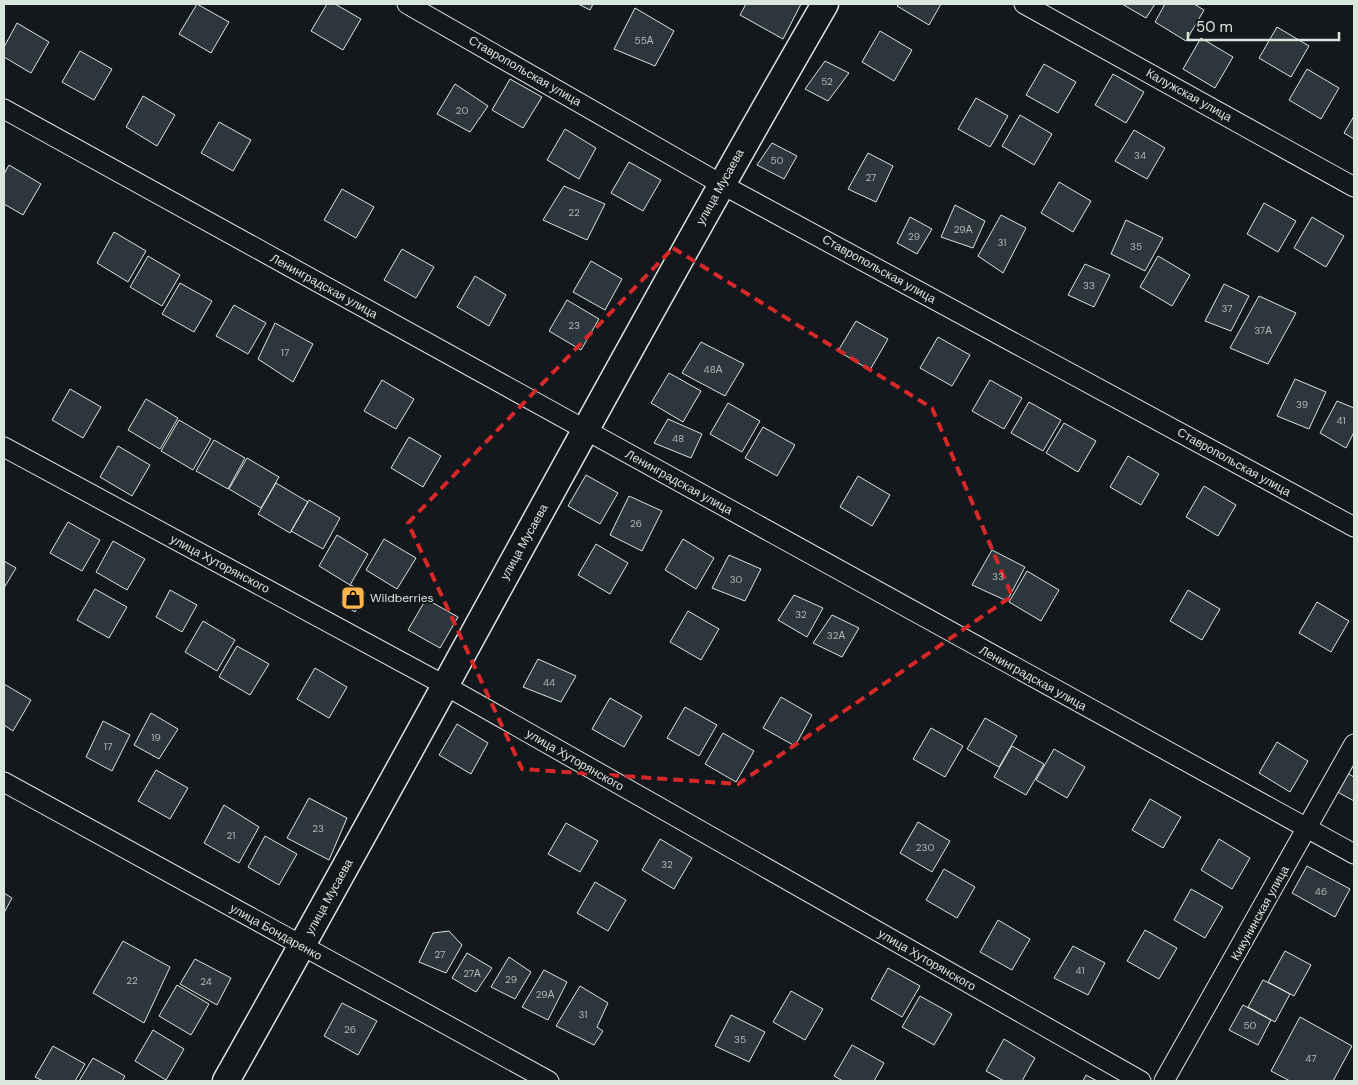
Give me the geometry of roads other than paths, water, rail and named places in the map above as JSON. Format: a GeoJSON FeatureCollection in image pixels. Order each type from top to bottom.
{"type":"FeatureCollection","features":[{"type":"Feature","properties":{"kind":"street","name":"Ставропольская улица"},"geometry":{"type":"LineString","coordinates":[[407,4],[721,184],[1354,528]]}},
{"type":"Feature","properties":{"kind":"street","name":"улица Мусаева"},"geometry":{"type":"LineString","coordinates":[[226,1081],[446,686],[721,184],[825,4]]}},
{"type":"Feature","properties":{"kind":"street","name":"Калужская улица"},"geometry":{"type":"LineString","coordinates":[[1024,4],[1354,186]]}},
{"type":"Feature","properties":{"kind":"street","name":"Ленинградская улица"},"geometry":{"type":"LineString","coordinates":[[4,109],[1354,854]]}},
{"type":"Feature","properties":{"kind":"street","name":"улица Хуторянского"},"geometry":{"type":"LineString","coordinates":[[4,447],[446,686],[1141,1081]]}},
{"type":"Feature","properties":{"kind":"street","name":"Кикунинская улица"},"geometry":{"type":"LineString","coordinates":[[1164,1081],[1354,744]]}},
{"type":"Feature","properties":{"kind":"street","name":"улица Бондаренко"},"geometry":{"type":"LineString","coordinates":[[4,782],[549,1081]]}},
{"type":"Feature","properties":{"kind":"place","name":"Wildberries"},"geometry":{"type":"Point","coordinates":[353,598]}}]}
